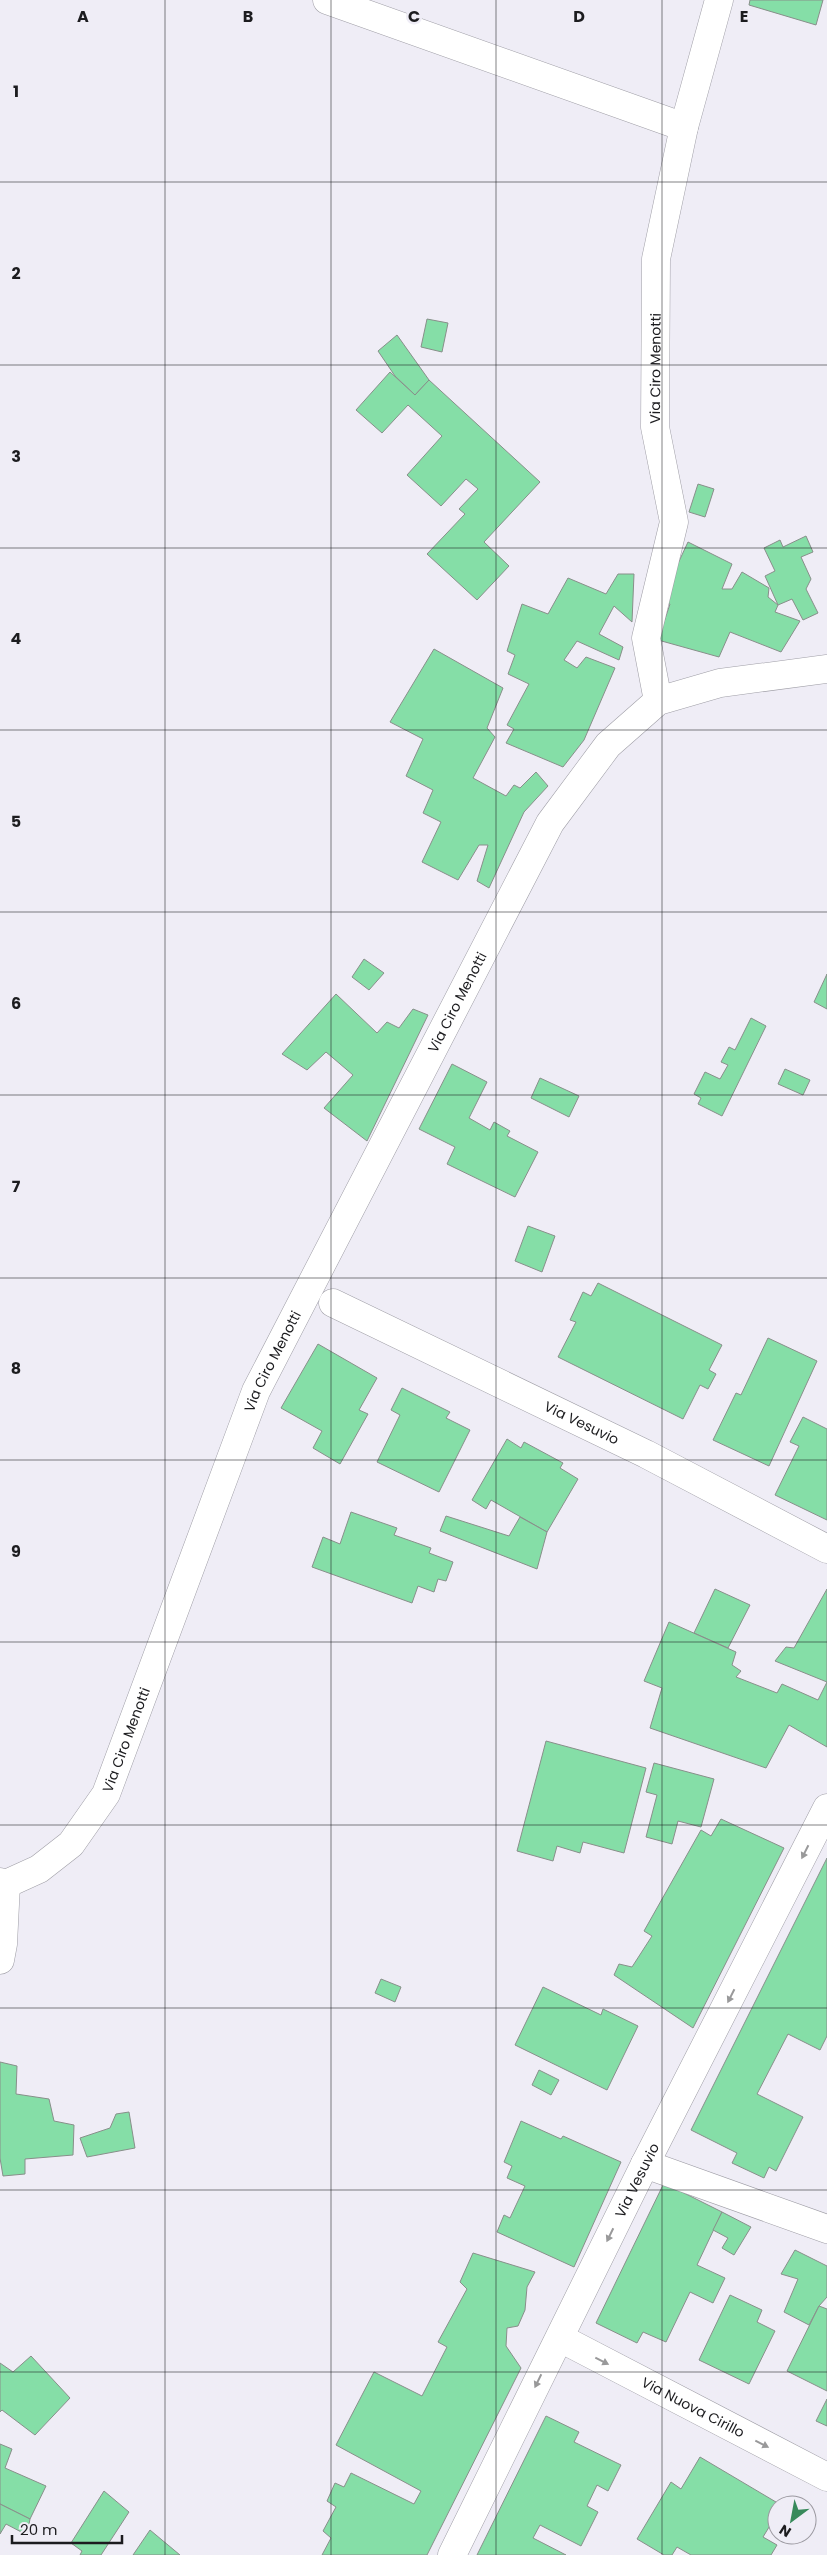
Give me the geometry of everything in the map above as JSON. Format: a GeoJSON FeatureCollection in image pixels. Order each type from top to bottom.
{"type":"FeatureCollection","features":[{"type":"Feature","properties":{"kind":"street"},"geometry":{"type":"LineString","coordinates":[[326,0],[684,127]]}},
{"type":"Feature","properties":{"kind":"street","name":"Via Ciro Menotti"},"geometry":{"type":"LineString","coordinates":[[0,1960],[4,1944],[3,1883],[39,1869],[71,1844],[106,1794],[256,1391],[550,823],[608,745],[658,702],[646,638],[674,522],[655,427],[656,259],[684,127],[719,0]]}},
{"type":"Feature","properties":{"kind":"street"},"geometry":{"type":"LineString","coordinates":[[658,702],[720,684],[827,670]]}},
{"type":"Feature","properties":{"kind":"street","name":"Via Vesuvio"},"geometry":{"type":"LineString","coordinates":[[333,1303],[646,1454],[827,1550]]}},
{"type":"Feature","properties":{"kind":"street","name":"Via Vesuvio"},"geometry":{"type":"LineString","coordinates":[[452,2555],[645,2164],[827,1808]]}},
{"type":"Feature","properties":{"kind":"street"},"geometry":{"type":"LineString","coordinates":[[645,2164],[827,2229]]}},
{"type":"Feature","properties":{"kind":"street","name":"Via Nuova Cirillo"},"geometry":{"type":"LineString","coordinates":[[560,2338],[827,2477]]}},
{"type":"Feature","properties":{"kind":"building"},"geometry":{"type":"Polygon","coordinates":[[[750,0],[823,0],[816,25],[749,5],[750,0]]]}},
{"type":"Feature","properties":{"kind":"building"},"geometry":{"type":"Polygon","coordinates":[[[427,319],[448,323],[442,352],[421,347],[427,319]]]}},
{"type":"Feature","properties":{"kind":"building"},"geometry":{"type":"Polygon","coordinates":[[[397,335],[429,380],[415,395],[395,376],[378,351],[397,335]]]}},
{"type":"Feature","properties":{"kind":"building"},"geometry":{"type":"Polygon","coordinates":[[[390,372],[415,395],[429,380],[540,482],[484,542],[509,566],[477,600],[427,554],[465,514],[459,509],[478,489],[466,479],[441,506],[407,475],[442,436],[408,405],[382,433],[356,410],[390,372]]]}},
{"type":"Feature","properties":{"kind":"building"},"geometry":{"type":"Polygon","coordinates":[[[698,484],[714,489],[705,517],[689,512],[698,484]]]}},
{"type":"Feature","properties":{"kind":"building"},"geometry":{"type":"Polygon","coordinates":[[[806,536],[813,552],[801,557],[811,579],[806,589],[818,613],[803,620],[792,599],[778,605],[765,576],[775,571],[764,548],[780,540],[783,547],[806,536]]]}},
{"type":"Feature","properties":{"kind":"building"},"geometry":{"type":"Polygon","coordinates":[[[688,542],[732,564],[722,589],[732,589],[742,572],[769,588],[768,597],[778,605],[775,612],[800,621],[781,652],[730,632],[719,657],[658,640],[670,604],[660,602],[688,542]]]}},
{"type":"Feature","properties":{"kind":"building"},"geometry":{"type":"Polygon","coordinates":[[[618,574],[634,574],[632,622],[614,606],[599,634],[623,647],[619,660],[577,641],[564,660],[577,668],[586,657],[615,668],[584,740],[563,767],[506,743],[514,729],[507,725],[529,684],[508,674],[515,655],[507,651],[522,604],[548,614],[568,578],[606,594],[618,574]]]}},
{"type":"Feature","properties":{"kind":"building"},"geometry":{"type":"Polygon","coordinates":[[[434,649],[503,688],[487,728],[495,737],[473,778],[506,796],[514,785],[520,788],[536,772],[548,786],[524,812],[489,888],[477,881],[488,845],[479,845],[458,880],[422,862],[441,822],[423,813],[433,790],[406,776],[423,739],[390,722],[434,649]]]}},
{"type":"Feature","properties":{"kind":"building"},"geometry":{"type":"Polygon","coordinates":[[[364,959],[384,973],[369,990],[352,977],[364,959]]]}},
{"type":"Feature","properties":{"kind":"building"},"geometry":{"type":"Polygon","coordinates":[[[827,974],[827,1009],[814,1002],[827,974]]]}},
{"type":"Feature","properties":{"kind":"building"},"geometry":{"type":"Polygon","coordinates":[[[336,994],[377,1033],[387,1022],[399,1028],[413,1009],[428,1015],[367,1141],[324,1108],[353,1075],[326,1052],[307,1070],[282,1054],[336,994]]]}},
{"type":"Feature","properties":{"kind":"building"},"geometry":{"type":"Polygon","coordinates":[[[751,1018],[766,1026],[722,1116],[698,1104],[701,1098],[694,1094],[705,1072],[720,1079],[728,1065],[721,1062],[729,1047],[735,1050],[751,1018]]]}},
{"type":"Feature","properties":{"kind":"building"},"geometry":{"type":"Polygon","coordinates":[[[452,1064],[487,1082],[469,1118],[490,1130],[494,1122],[510,1131],[507,1136],[538,1152],[515,1197],[447,1164],[455,1147],[419,1129],[452,1064]]]}},
{"type":"Feature","properties":{"kind":"building"},"geometry":{"type":"Polygon","coordinates":[[[785,1069],[810,1080],[803,1095],[778,1084],[785,1069]]]}},
{"type":"Feature","properties":{"kind":"building"},"geometry":{"type":"Polygon","coordinates":[[[540,1078],[579,1096],[569,1117],[531,1098],[540,1078]]]}},
{"type":"Feature","properties":{"kind":"building"},"geometry":{"type":"Polygon","coordinates":[[[528,1226],[555,1236],[542,1272],[515,1261],[528,1226]]]}},
{"type":"Feature","properties":{"kind":"building"},"geometry":{"type":"Polygon","coordinates":[[[598,1283],[722,1345],[709,1370],[716,1374],[708,1389],[700,1385],[683,1419],[558,1357],[576,1322],[570,1320],[583,1292],[591,1296],[598,1283]]]}},
{"type":"Feature","properties":{"kind":"building"},"geometry":{"type":"Polygon","coordinates":[[[768,1338],[817,1361],[769,1466],[713,1440],[736,1393],[741,1395],[768,1338]]]}},
{"type":"Feature","properties":{"kind":"building"},"geometry":{"type":"Polygon","coordinates":[[[318,1344],[377,1378],[359,1410],[368,1414],[340,1464],[313,1448],[322,1431],[281,1408],[318,1344]]]}},
{"type":"Feature","properties":{"kind":"building"},"geometry":{"type":"Polygon","coordinates":[[[402,1388],[450,1412],[446,1418],[470,1430],[439,1492],[377,1462],[400,1415],[391,1410],[402,1388]]]}},
{"type":"Feature","properties":{"kind":"building"},"geometry":{"type":"Polygon","coordinates":[[[803,1417],[827,1429],[827,1520],[775,1495],[799,1446],[790,1442],[803,1417]]]}},
{"type":"Feature","properties":{"kind":"building"},"geometry":{"type":"Polygon","coordinates":[[[507,1439],[521,1448],[524,1442],[563,1463],[560,1468],[578,1479],[547,1532],[491,1500],[486,1509],[472,1500],[507,1439]]]}},
{"type":"Feature","properties":{"kind":"building"},"geometry":{"type":"Polygon","coordinates":[[[351,1512],[397,1528],[394,1535],[431,1548],[429,1553],[453,1562],[446,1581],[438,1579],[434,1592],[418,1586],[412,1603],[312,1567],[323,1537],[340,1544],[351,1512]]]}},
{"type":"Feature","properties":{"kind":"building"},"geometry":{"type":"Polygon","coordinates":[[[446,1516],[509,1536],[520,1517],[547,1532],[537,1569],[440,1531],[446,1516]]]}},
{"type":"Feature","properties":{"kind":"building"},"geometry":{"type":"Polygon","coordinates":[[[715,1589],[750,1605],[728,1648],[694,1633],[715,1589]]]}},
{"type":"Feature","properties":{"kind":"building"},"geometry":{"type":"Polygon","coordinates":[[[827,1589],[827,1682],[775,1661],[786,1647],[794,1648],[827,1589]]]}},
{"type":"Feature","properties":{"kind":"building"},"geometry":{"type":"Polygon","coordinates":[[[669,1622],[736,1652],[732,1665],[741,1671],[736,1677],[777,1693],[782,1684],[818,1700],[827,1682],[827,1747],[789,1725],[766,1768],[650,1728],[662,1688],[644,1681],[669,1622]]]}},
{"type":"Feature","properties":{"kind":"building"},"geometry":{"type":"Polygon","coordinates":[[[546,1741],[646,1768],[624,1853],[583,1842],[580,1853],[557,1846],[553,1861],[517,1851],[546,1741]]]}},
{"type":"Feature","properties":{"kind":"building"},"geometry":{"type":"Polygon","coordinates":[[[654,1763],[714,1779],[701,1827],[678,1821],[672,1844],[646,1837],[657,1795],[646,1792],[654,1763]]]}},
{"type":"Feature","properties":{"kind":"building"},"geometry":{"type":"Polygon","coordinates":[[[721,1819],[784,1848],[693,2028],[614,1975],[619,1964],[632,1967],[652,1936],[644,1931],[701,1830],[711,1836],[721,1819]]]}},
{"type":"Feature","properties":{"kind":"building"},"geometry":{"type":"Polygon","coordinates":[[[827,1858],[827,2036],[820,2050],[788,2034],[757,2094],[803,2117],[776,2171],[769,2167],[764,2178],[732,2163],[737,2153],[691,2130],[827,1858]]]}},
{"type":"Feature","properties":{"kind":"building"},"geometry":{"type":"Polygon","coordinates":[[[381,1979],[401,1987],[395,2002],[375,1993],[381,1979]]]}},
{"type":"Feature","properties":{"kind":"building"},"geometry":{"type":"Polygon","coordinates":[[[543,1987],[601,2015],[603,2009],[638,2026],[607,2090],[515,2045],[543,1987]]]}},
{"type":"Feature","properties":{"kind":"building"},"geometry":{"type":"Polygon","coordinates":[[[0,2062],[17,2066],[16,2094],[49,2099],[54,2121],[74,2125],[73,2155],[25,2159],[25,2174],[3,2176],[0,2158],[0,2062]]]}},
{"type":"Feature","properties":{"kind":"building"},"geometry":{"type":"Polygon","coordinates":[[[539,2070],[559,2080],[551,2095],[532,2085],[539,2070]]]}},
{"type":"Feature","properties":{"kind":"building"},"geometry":{"type":"Polygon","coordinates":[[[129,2112],[135,2148],[87,2157],[80,2138],[110,2128],[116,2114],[129,2112]]]}},
{"type":"Feature","properties":{"kind":"building"},"geometry":{"type":"Polygon","coordinates":[[[521,2121],[561,2139],[563,2136],[621,2162],[574,2267],[497,2232],[504,2215],[510,2218],[525,2186],[507,2178],[512,2166],[504,2162],[521,2121]]]}},
{"type":"Feature","properties":{"kind":"building"},"geometry":{"type":"Polygon","coordinates":[[[664,2183],[722,2212],[697,2265],[725,2278],[713,2303],[690,2292],[666,2342],[643,2332],[637,2343],[596,2323],[664,2183]]]}},
{"type":"Feature","properties":{"kind":"building"},"geometry":{"type":"Polygon","coordinates":[[[722,2212],[751,2227],[734,2255],[722,2248],[728,2238],[713,2230],[722,2212]]]}},
{"type":"Feature","properties":{"kind":"building"},"geometry":{"type":"Polygon","coordinates":[[[795,2250],[827,2266],[827,2297],[819,2306],[809,2325],[784,2312],[798,2279],[781,2274],[795,2250]]]}},
{"type":"Feature","properties":{"kind":"building"},"geometry":{"type":"Polygon","coordinates":[[[473,2253],[535,2272],[527,2287],[525,2310],[518,2326],[507,2328],[506,2346],[521,2368],[427,2555],[322,2555],[331,2538],[323,2531],[336,2507],[327,2501],[335,2483],[344,2487],[351,2473],[414,2504],[421,2491],[336,2445],[374,2372],[422,2396],[447,2347],[438,2342],[467,2289],[460,2282],[473,2253]]]}},
{"type":"Feature","properties":{"kind":"building"},"geometry":{"type":"Polygon","coordinates":[[[730,2295],[762,2310],[757,2322],[775,2331],[749,2384],[699,2360],[730,2295]]]}},
{"type":"Feature","properties":{"kind":"building"},"geometry":{"type":"Polygon","coordinates":[[[819,2306],[827,2309],[827,2391],[787,2371],[819,2306]]]}},
{"type":"Feature","properties":{"kind":"building"},"geometry":{"type":"Polygon","coordinates":[[[31,2356],[70,2398],[35,2435],[2,2410],[0,2412],[0,2363],[13,2372],[31,2356]]]}},
{"type":"Feature","properties":{"kind":"building"},"geometry":{"type":"Polygon","coordinates":[[[827,2399],[827,2426],[816,2421],[827,2399]]]}},
{"type":"Feature","properties":{"kind":"building"},"geometry":{"type":"Polygon","coordinates":[[[546,2416],[579,2432],[574,2442],[621,2465],[608,2491],[597,2485],[587,2506],[598,2512],[581,2546],[540,2525],[533,2538],[566,2555],[477,2555],[546,2416]]]}},
{"type":"Feature","properties":{"kind":"building"},"geometry":{"type":"Polygon","coordinates":[[[0,2444],[12,2449],[5,2468],[46,2486],[30,2519],[0,2504],[0,2444]]]}},
{"type":"Feature","properties":{"kind":"building"},"geometry":{"type":"Polygon","coordinates":[[[700,2457],[767,2497],[767,2530],[763,2537],[767,2539],[767,2545],[777,2545],[771,2555],[691,2555],[677,2547],[672,2555],[664,2555],[637,2539],[671,2482],[681,2489],[700,2457]]]}},
{"type":"Feature","properties":{"kind":"building"},"geometry":{"type":"Polygon","coordinates":[[[104,2491],[129,2512],[101,2555],[80,2555],[82,2551],[71,2543],[104,2491]]]}},
{"type":"Feature","properties":{"kind":"building"},"geometry":{"type":"Polygon","coordinates":[[[0,2504],[30,2519],[27,2535],[6,2524],[0,2534],[0,2504]]]}},
{"type":"Feature","properties":{"kind":"building"},"geometry":{"type":"Polygon","coordinates":[[[150,2530],[180,2555],[133,2555],[150,2530]]]}}]}
